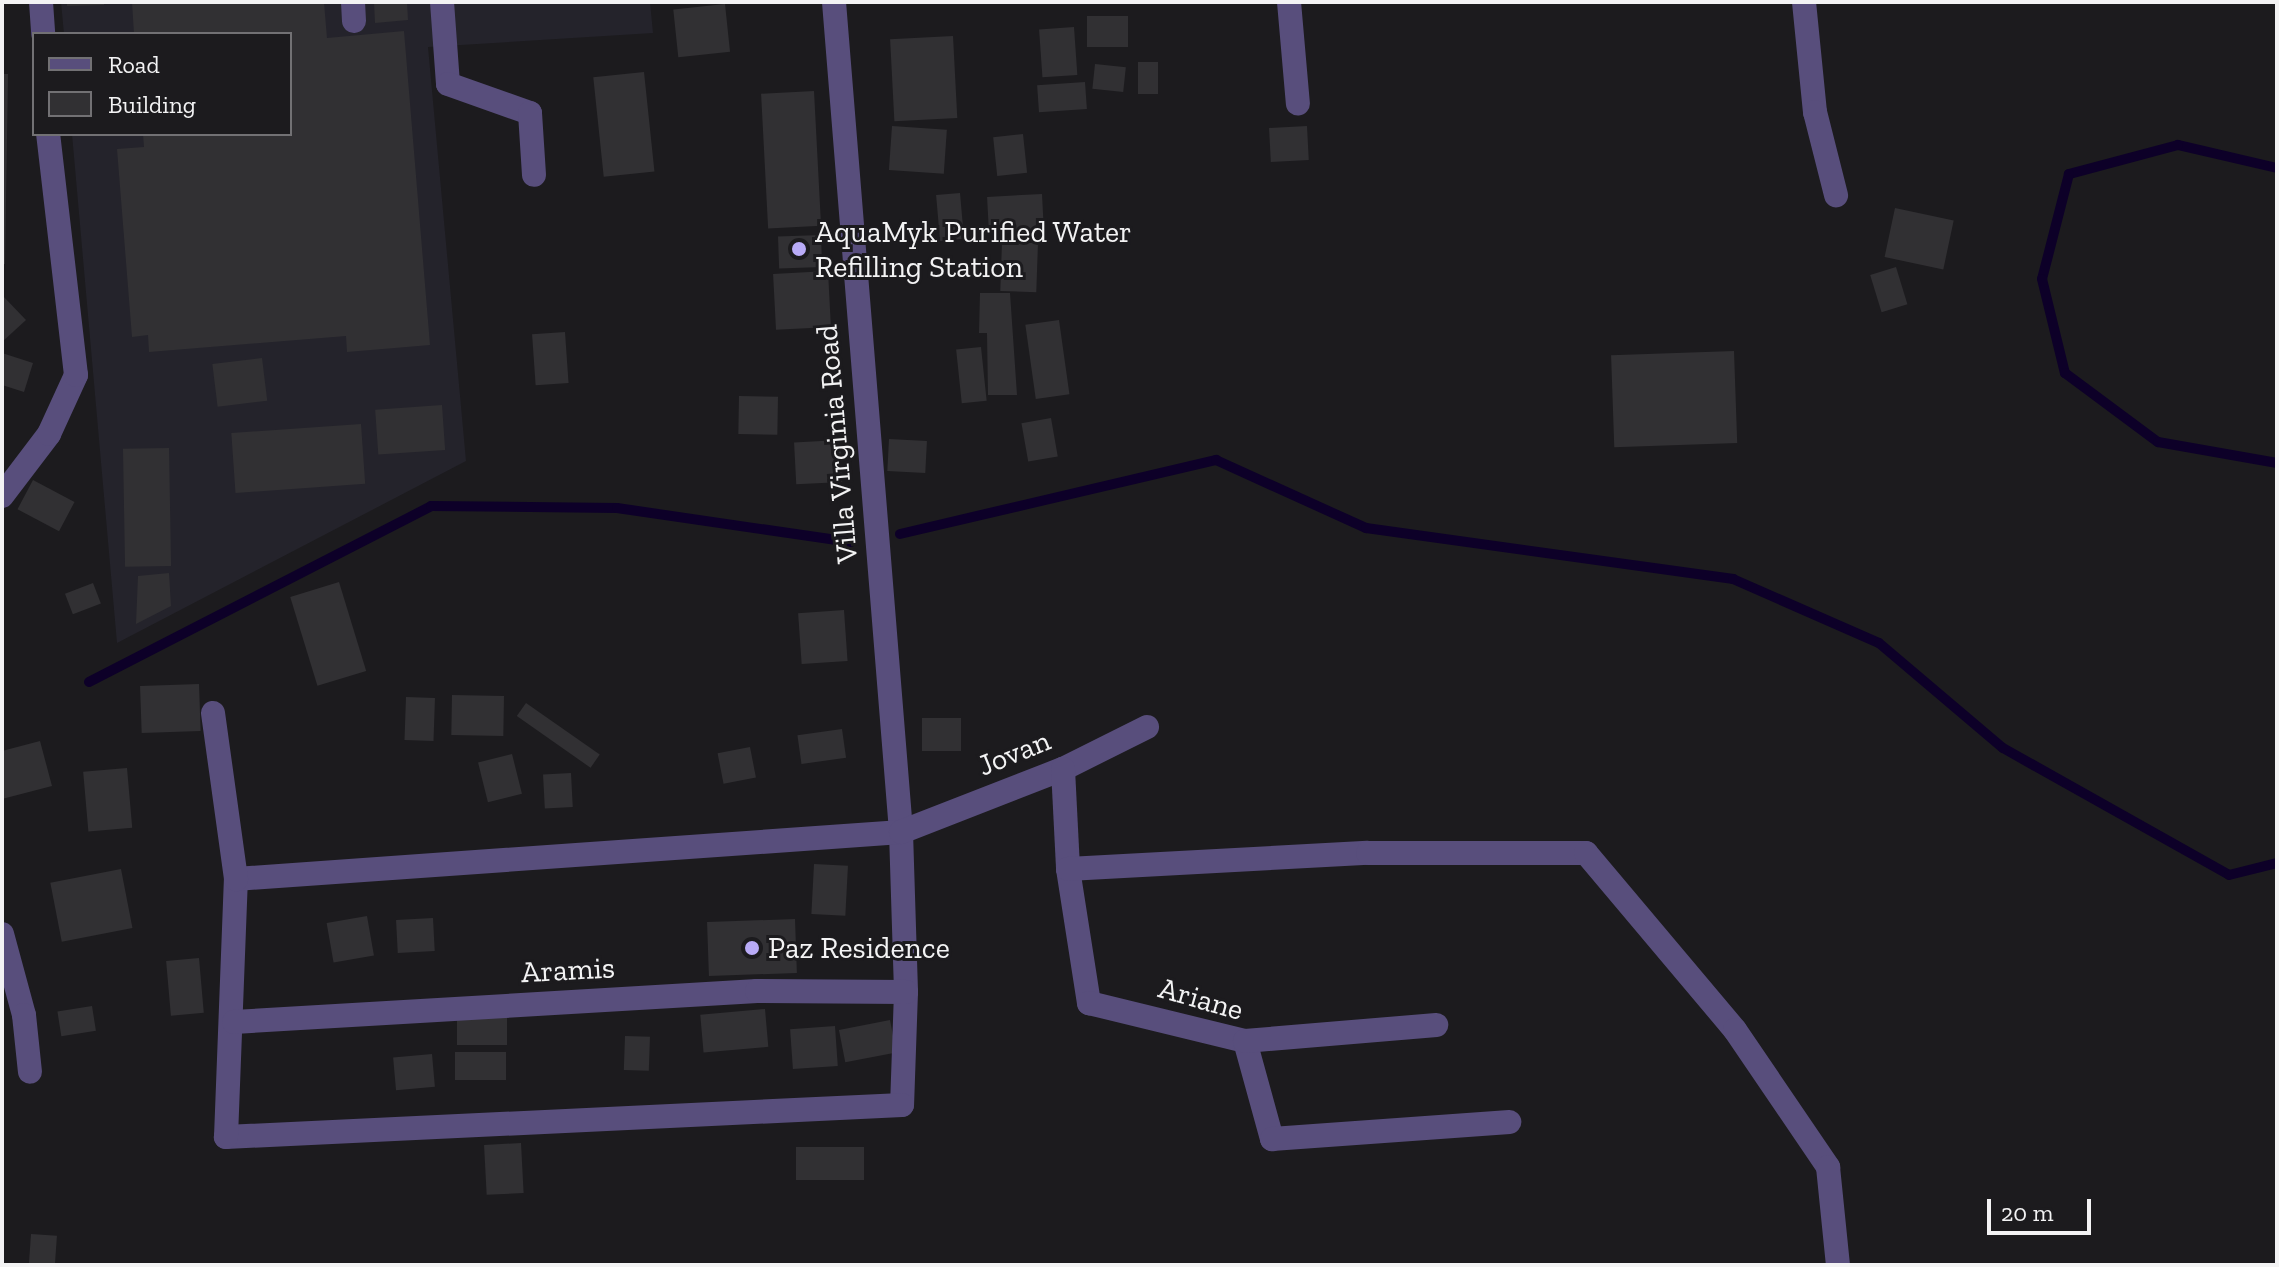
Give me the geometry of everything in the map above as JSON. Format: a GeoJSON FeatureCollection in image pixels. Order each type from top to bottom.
{"type":"FeatureCollection","features":[{"type":"Feature","properties":{"kind":"street"},"geometry":{"type":"LineString","coordinates":[[41,2],[43,32]]}},
{"type":"Feature","properties":{"kind":"street"},"geometry":{"type":"LineString","coordinates":[[442,2],[448,84],[530,113],[534,175]]}},
{"type":"Feature","properties":{"kind":"street","name":"Villa Virginia Road"},"geometry":{"type":"LineString","coordinates":[[234,1022],[226,1137],[902,1105],[906,992],[901,832],[834,2]]}},
{"type":"Feature","properties":{"kind":"street"},"geometry":{"type":"LineString","coordinates":[[1289,2],[1298,104]]}},
{"type":"Feature","properties":{"kind":"street"},"geometry":{"type":"LineString","coordinates":[[1804,2],[1815,112],[1836,195]]}},
{"type":"Feature","properties":{"kind":"street"},"geometry":{"type":"LineString","coordinates":[[2,496],[49,434],[76,375],[48,136]]}},
{"type":"Feature","properties":{"kind":"street"},"geometry":{"type":"LineString","coordinates":[[213,713],[236,879],[234,1022]]}},
{"type":"Feature","properties":{"kind":"street","name":"Jovan"},"geometry":{"type":"LineString","coordinates":[[236,879],[901,832],[1063,769],[1147,727]]}},
{"type":"Feature","properties":{"kind":"street","name":"Ariane"},"geometry":{"type":"LineString","coordinates":[[1063,769],[1068,869],[1089,1003],[1245,1041],[1272,1139],[1509,1122]]}},
{"type":"Feature","properties":{"kind":"street"},"geometry":{"type":"LineString","coordinates":[[1068,869],[1368,853],[1586,853],[1735,1030],[1828,1167],[1838,1265]]}},
{"type":"Feature","properties":{"kind":"street"},"geometry":{"type":"LineString","coordinates":[[2,934],[24,1015],[30,1072]]}},
{"type":"Feature","properties":{"kind":"street","name":"Aramis"},"geometry":{"type":"LineString","coordinates":[[234,1022],[757,991],[906,992]]}},
{"type":"Feature","properties":{"kind":"street"},"geometry":{"type":"LineString","coordinates":[[1245,1041],[1436,1025]]}},
{"type":"Feature","properties":{"kind":"shaded area"},"geometry":{"type":"Polygon","coordinates":[[[61,2],[650,2],[653,33],[428,47],[466,461],[117,643],[72,136],[292,136],[292,32],[64,32],[61,2]]]}},
{"type":"Feature","properties":{"kind":"building"},"geometry":{"type":"Polygon","coordinates":[[[67,2],[104,2],[104,5],[67,6],[67,2]]]}},
{"type":"Feature","properties":{"kind":"building"},"geometry":{"type":"Polygon","coordinates":[[[132,2],[324,2],[327,38],[404,31],[430,345],[347,352],[346,336],[149,352],[148,335],[132,337],[117,149],[144,147],[143,136],[292,136],[292,32],[134,32],[132,2]]]}},
{"type":"Feature","properties":{"kind":"building"},"geometry":{"type":"Polygon","coordinates":[[[374,2],[407,2],[408,20],[375,23],[374,2]]]}},
{"type":"Feature","properties":{"kind":"building"},"geometry":{"type":"Polygon","coordinates":[[[725,4],[730,52],[678,57],[673,9],[725,4]]]}},
{"type":"Feature","properties":{"kind":"building"},"geometry":{"type":"Polygon","coordinates":[[[1087,16],[1128,16],[1128,47],[1087,47],[1087,16]]]}},
{"type":"Feature","properties":{"kind":"building"},"geometry":{"type":"Polygon","coordinates":[[[1074,27],[1077,75],[1042,77],[1039,29],[1074,27]]]}},
{"type":"Feature","properties":{"kind":"building"},"geometry":{"type":"Polygon","coordinates":[[[953,36],[957,118],[894,121],[890,39],[953,36]]]}},
{"type":"Feature","properties":{"kind":"building"},"geometry":{"type":"Polygon","coordinates":[[[1138,62],[1158,62],[1158,94],[1138,94],[1138,62]]]}},
{"type":"Feature","properties":{"kind":"building"},"geometry":{"type":"Polygon","coordinates":[[[1095,64],[1126,67],[1123,92],[1092,89],[1095,64]]]}},
{"type":"Feature","properties":{"kind":"building"},"geometry":{"type":"Polygon","coordinates":[[[644,72],[654,171],[604,177],[593,77],[644,72]]]}},
{"type":"Feature","properties":{"kind":"building"},"geometry":{"type":"Polygon","coordinates":[[[2,74],[8,74],[5,264],[2,264],[2,74]]]}},
{"type":"Feature","properties":{"kind":"building"},"geometry":{"type":"Polygon","coordinates":[[[1085,82],[1087,109],[1039,112],[1037,85],[1085,82]]]}},
{"type":"Feature","properties":{"kind":"building"},"geometry":{"type":"Polygon","coordinates":[[[814,91],[821,226],[768,229],[761,94],[814,91]]]}},
{"type":"Feature","properties":{"kind":"building"},"geometry":{"type":"Polygon","coordinates":[[[892,126],[947,130],[944,174],[889,170],[892,126]]]}},
{"type":"Feature","properties":{"kind":"building"},"geometry":{"type":"Polygon","coordinates":[[[1307,126],[1309,160],[1271,162],[1269,128],[1307,126]]]}},
{"type":"Feature","properties":{"kind":"building"},"geometry":{"type":"Polygon","coordinates":[[[1023,134],[1027,173],[997,176],[993,137],[1023,134]]]}},
{"type":"Feature","properties":{"kind":"building"},"geometry":{"type":"Polygon","coordinates":[[[960,193],[964,239],[940,241],[936,195],[960,193]]]}},
{"type":"Feature","properties":{"kind":"building"},"geometry":{"type":"Polygon","coordinates":[[[1042,194],[1044,231],[989,234],[987,197],[1042,194]]]}},
{"type":"Feature","properties":{"kind":"building"},"geometry":{"type":"Polygon","coordinates":[[[1895,208],[1954,220],[1943,269],[1885,257],[1895,208]]]}},
{"type":"Feature","properties":{"kind":"building"},"geometry":{"type":"Polygon","coordinates":[[[821,235],[822,267],[779,268],[778,237],[821,235]]]}},
{"type":"Feature","properties":{"kind":"building"},"geometry":{"type":"Polygon","coordinates":[[[1002,242],[1038,243],[1036,292],[1000,291],[1002,242]]]}},
{"type":"Feature","properties":{"kind":"building"},"geometry":{"type":"Polygon","coordinates":[[[1896,267],[1907,304],[1882,312],[1870,275],[1896,267]]]}},
{"type":"Feature","properties":{"kind":"building"},"geometry":{"type":"Polygon","coordinates":[[[828,271],[831,327],[776,330],[773,274],[828,271]]]}},
{"type":"Feature","properties":{"kind":"building"},"geometry":{"type":"Polygon","coordinates":[[[980,293],[1010,293],[1017,395],[988,395],[987,333],[979,333],[980,293]]]}},
{"type":"Feature","properties":{"kind":"building"},"geometry":{"type":"Polygon","coordinates":[[[2,295],[26,320],[2,342],[2,295]]]}},
{"type":"Feature","properties":{"kind":"building"},"geometry":{"type":"Polygon","coordinates":[[[1059,320],[1069,394],[1036,399],[1025,325],[1059,320]]]}},
{"type":"Feature","properties":{"kind":"building"},"geometry":{"type":"Polygon","coordinates":[[[565,332],[569,383],[536,385],[532,334],[565,332]]]}},
{"type":"Feature","properties":{"kind":"building"},"geometry":{"type":"Polygon","coordinates":[[[981,347],[987,401],[962,403],[956,350],[981,347]]]}},
{"type":"Feature","properties":{"kind":"building"},"geometry":{"type":"Polygon","coordinates":[[[1734,351],[1737,443],[1614,447],[1611,355],[1734,351]]]}},
{"type":"Feature","properties":{"kind":"building"},"geometry":{"type":"Polygon","coordinates":[[[2,353],[33,363],[24,392],[2,385],[2,353]]]}},
{"type":"Feature","properties":{"kind":"building"},"geometry":{"type":"Polygon","coordinates":[[[262,358],[267,401],[218,407],[212,364],[262,358]]]}},
{"type":"Feature","properties":{"kind":"building"},"geometry":{"type":"Polygon","coordinates":[[[739,396],[778,397],[777,435],[738,434],[739,396]]]}},
{"type":"Feature","properties":{"kind":"building"},"geometry":{"type":"Polygon","coordinates":[[[442,405],[445,450],[378,455],[375,410],[442,405]]]}},
{"type":"Feature","properties":{"kind":"building"},"geometry":{"type":"Polygon","coordinates":[[[1051,418],[1058,456],[1028,462],[1021,423],[1051,418]]]}},
{"type":"Feature","properties":{"kind":"building"},"geometry":{"type":"Polygon","coordinates":[[[361,424],[365,484],[236,493],[231,433],[361,424]]]}},
{"type":"Feature","properties":{"kind":"building"},"geometry":{"type":"Polygon","coordinates":[[[889,439],[927,441],[925,473],[887,471],[889,439]]]}},
{"type":"Feature","properties":{"kind":"building"},"geometry":{"type":"Polygon","coordinates":[[[840,440],[842,482],[796,484],[794,442],[840,440]]]}},
{"type":"Feature","properties":{"kind":"building"},"geometry":{"type":"Polygon","coordinates":[[[169,448],[171,566],[125,567],[123,449],[169,448]]]}},
{"type":"Feature","properties":{"kind":"building"},"geometry":{"type":"Polygon","coordinates":[[[33,480],[74,502],[59,531],[18,509],[33,480]]]}},
{"type":"Feature","properties":{"kind":"building"},"geometry":{"type":"Polygon","coordinates":[[[169,573],[171,606],[136,624],[138,576],[169,573]]]}},
{"type":"Feature","properties":{"kind":"building"},"geometry":{"type":"Polygon","coordinates":[[[339,582],[366,671],[317,686],[290,597],[339,582]]]}},
{"type":"Feature","properties":{"kind":"building"},"geometry":{"type":"Polygon","coordinates":[[[93,583],[101,604],[73,614],[65,594],[93,583]]]}},
{"type":"Feature","properties":{"kind":"building"},"geometry":{"type":"Polygon","coordinates":[[[844,610],[848,661],[802,664],[798,613],[844,610]]]}},
{"type":"Feature","properties":{"kind":"building"},"geometry":{"type":"Polygon","coordinates":[[[199,684],[201,731],[142,733],[140,686],[199,684]]]}},
{"type":"Feature","properties":{"kind":"building"},"geometry":{"type":"Polygon","coordinates":[[[452,695],[504,696],[503,736],[451,735],[452,695]]]}},
{"type":"Feature","properties":{"kind":"building"},"geometry":{"type":"Polygon","coordinates":[[[406,697],[435,698],[433,741],[404,740],[406,697]]]}},
{"type":"Feature","properties":{"kind":"building"},"geometry":{"type":"Polygon","coordinates":[[[526,703],[600,755],[591,768],[517,716],[526,703]]]}},
{"type":"Feature","properties":{"kind":"building"},"geometry":{"type":"Polygon","coordinates":[[[922,718],[961,718],[961,751],[922,751],[922,718]]]}},
{"type":"Feature","properties":{"kind":"building"},"geometry":{"type":"Polygon","coordinates":[[[842,729],[846,758],[801,764],[797,735],[842,729]]]}},
{"type":"Feature","properties":{"kind":"building"},"geometry":{"type":"Polygon","coordinates":[[[40,741],[52,786],[2,799],[2,751],[40,741]]]}},
{"type":"Feature","properties":{"kind":"building"},"geometry":{"type":"Polygon","coordinates":[[[750,747],[756,777],[724,784],[718,753],[750,747]]]}},
{"type":"Feature","properties":{"kind":"building"},"geometry":{"type":"Polygon","coordinates":[[[512,754],[522,794],[488,802],[478,762],[512,754]]]}},
{"type":"Feature","properties":{"kind":"building"},"geometry":{"type":"Polygon","coordinates":[[[127,768],[132,828],[88,832],[83,772],[127,768]]]}},
{"type":"Feature","properties":{"kind":"building"},"geometry":{"type":"Polygon","coordinates":[[[571,773],[573,807],[545,808],[543,774],[571,773]]]}},
{"type":"Feature","properties":{"kind":"building"},"geometry":{"type":"Polygon","coordinates":[[[814,864],[848,866],[845,916],[811,914],[814,864]]]}},
{"type":"Feature","properties":{"kind":"building"},"geometry":{"type":"Polygon","coordinates":[[[121,869],[132,928],[62,942],[50,883],[121,869]]]}},
{"type":"Feature","properties":{"kind":"building"},"geometry":{"type":"Polygon","coordinates":[[[367,916],[374,955],[334,963],[327,923],[367,916]]]}},
{"type":"Feature","properties":{"kind":"building"},"geometry":{"type":"Polygon","coordinates":[[[433,918],[435,951],[398,953],[396,920],[433,918]]]}},
{"type":"Feature","properties":{"kind":"building","name":"Paz Residence"},"geometry":{"type":"Polygon","coordinates":[[[795,919],[797,973],[709,976],[707,922],[795,919]]]}},
{"type":"Feature","properties":{"kind":"building"},"geometry":{"type":"Polygon","coordinates":[[[199,958],[204,1013],[171,1016],[166,961],[199,958]]]}},
{"type":"Feature","properties":{"kind":"building"},"geometry":{"type":"Polygon","coordinates":[[[92,1006],[96,1031],[61,1036],[57,1011],[92,1006]]]}},
{"type":"Feature","properties":{"kind":"building"},"geometry":{"type":"Polygon","coordinates":[[[765,1009],[768,1047],[704,1053],[700,1015],[765,1009]]]}},
{"type":"Feature","properties":{"kind":"building"},"geometry":{"type":"Polygon","coordinates":[[[457,1011],[507,1011],[507,1045],[457,1045],[457,1011]]]}},
{"type":"Feature","properties":{"kind":"building"},"geometry":{"type":"Polygon","coordinates":[[[890,1020],[896,1052],[845,1062],[839,1030],[890,1020]]]}},
{"type":"Feature","properties":{"kind":"building"},"geometry":{"type":"Polygon","coordinates":[[[835,1026],[838,1066],[793,1069],[790,1029],[835,1026]]]}},
{"type":"Feature","properties":{"kind":"building"},"geometry":{"type":"Polygon","coordinates":[[[625,1036],[650,1037],[649,1071],[624,1070],[625,1036]]]}},
{"type":"Feature","properties":{"kind":"building"},"geometry":{"type":"Polygon","coordinates":[[[455,1052],[506,1052],[506,1080],[455,1080],[455,1052]]]}},
{"type":"Feature","properties":{"kind":"building"},"geometry":{"type":"Polygon","coordinates":[[[432,1054],[435,1087],[396,1090],[393,1057],[432,1054]]]}},
{"type":"Feature","properties":{"kind":"building"},"geometry":{"type":"Polygon","coordinates":[[[521,1143],[524,1193],[487,1195],[484,1145],[521,1143]]]}},
{"type":"Feature","properties":{"kind":"building"},"geometry":{"type":"Polygon","coordinates":[[[796,1147],[864,1147],[864,1180],[796,1180],[796,1147]]]}},
{"type":"Feature","properties":{"kind":"building"},"geometry":{"type":"Polygon","coordinates":[[[31,1234],[57,1236],[55,1265],[29,1265],[31,1234]]]}},
{"type":"Feature","properties":{"kind":"waterway"},"geometry":{"type":"LineString","coordinates":[[2277,168],[2178,145],[2069,174],[2042,279],[2065,373],[2158,442],[2277,463]]}},
{"type":"Feature","properties":{"kind":"waterway"},"geometry":{"type":"LineString","coordinates":[[900,534],[1216,460],[1366,528],[1733,579],[1879,643],[2003,748],[2229,875],[2277,863]]}},
{"type":"Feature","properties":{"kind":"waterway"},"geometry":{"type":"LineString","coordinates":[[89,682],[431,506],[617,508],[851,542]]}},
{"type":"Feature","properties":{"kind":"place","name":"AquaMyk Purified Water Refilling Station"},"geometry":{"type":"Point","coordinates":[799,249]}},
{"type":"Feature","properties":{"kind":"place","name":"Paz Residence"},"geometry":{"type":"Point","coordinates":[752,948]}}]}
